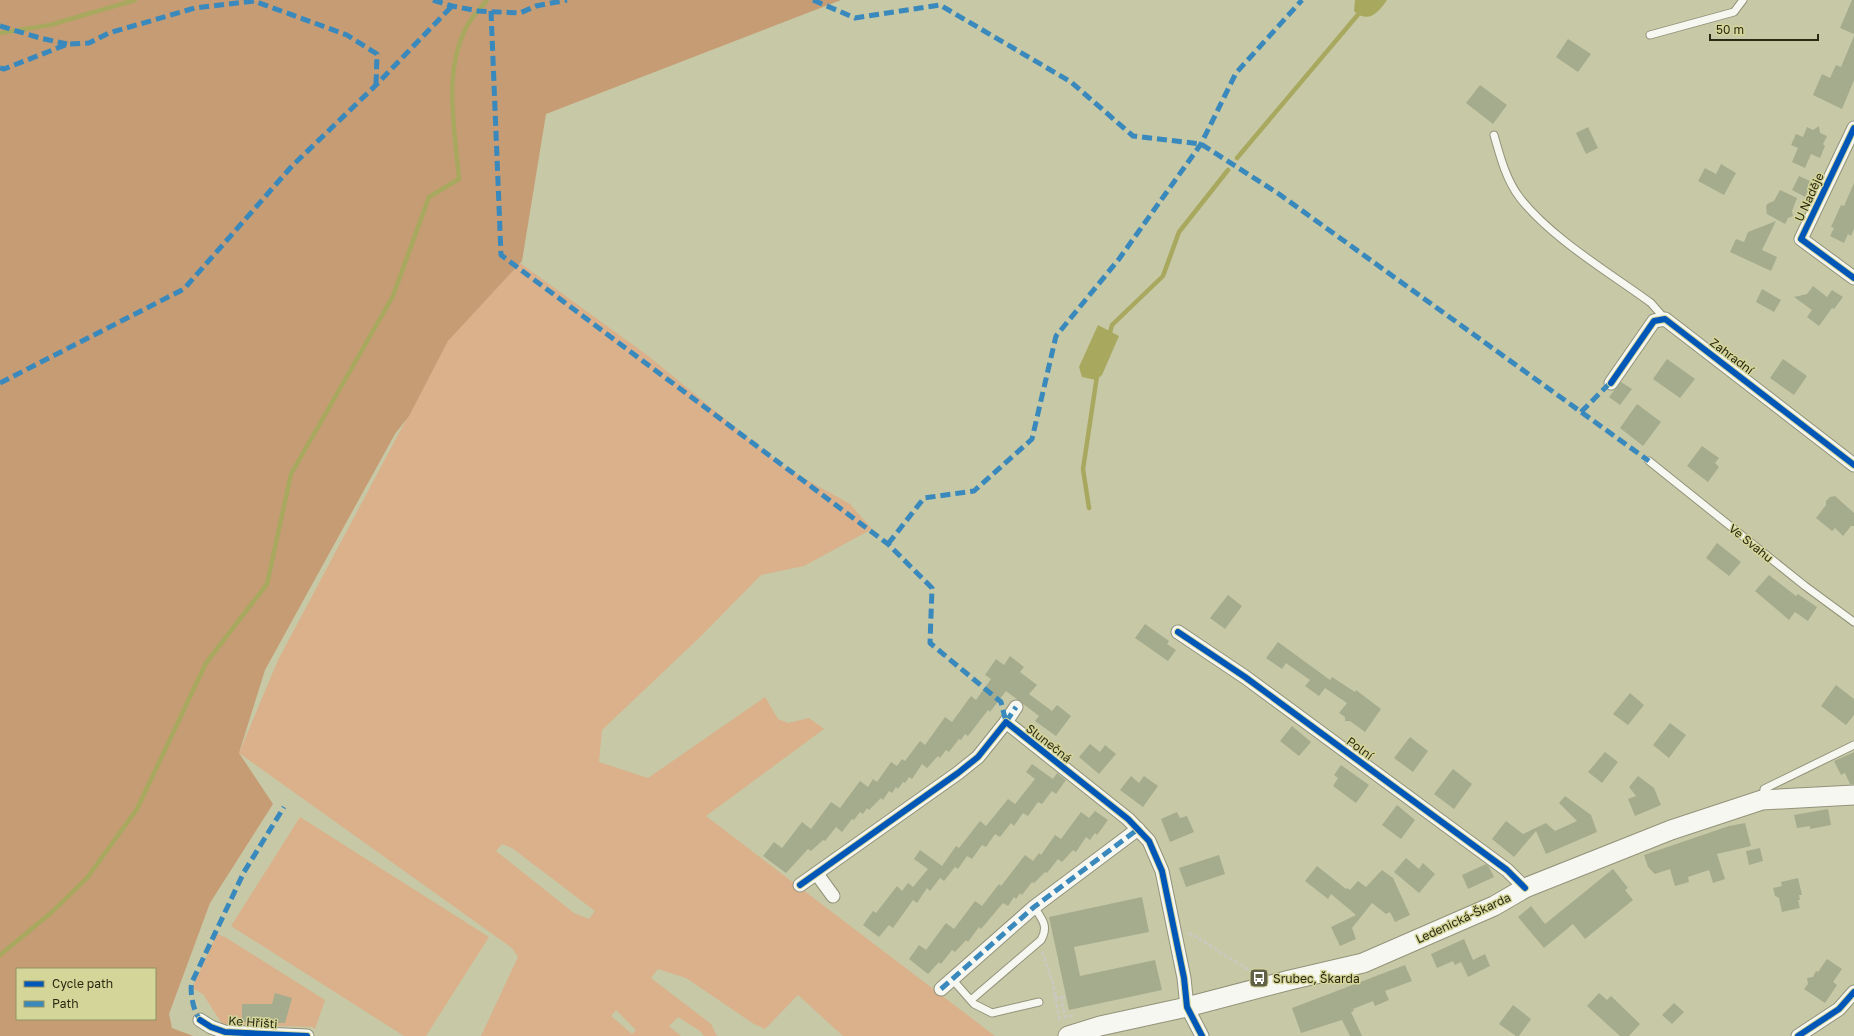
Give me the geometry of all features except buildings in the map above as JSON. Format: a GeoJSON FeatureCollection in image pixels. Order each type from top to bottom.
{"type":"FeatureCollection","features":[{"type":"Feature","properties":{"kind":"main road","name":"Ledenická-Škarda"},"geometry":{"type":"LineString","coordinates":[[1064,1028],[1100,1026],[1187,1007],[1363,963],[1494,906],[1525,888],[1671,830],[1762,800],[1854,795]]}},
{"type":"Feature","properties":{"kind":"street","name":"U Naděje"},"geometry":{"type":"LineString","coordinates":[[1854,128],[1801,239],[1854,278]]}},
{"type":"Feature","properties":{"kind":"street"},"geometry":{"type":"LineString","coordinates":[[1610,383],[1654,321],[1666,319]]}},
{"type":"Feature","properties":{"kind":"street","name":"Zahradní"},"geometry":{"type":"LineString","coordinates":[[1666,319],[1854,465]]}},
{"type":"Feature","properties":{"kind":"street","name":"Polní"},"geometry":{"type":"LineString","coordinates":[[1178,632],[1245,677],[1507,870],[1525,888]]}},
{"type":"Feature","properties":{"kind":"street"},"geometry":{"type":"LineString","coordinates":[[800,885],[978,757],[1016,707]]}},
{"type":"Feature","properties":{"kind":"street","name":"Slunečná"},"geometry":{"type":"LineString","coordinates":[[1006,722],[1128,819],[1149,841],[1162,871],[1184,978],[1187,1007]]}},
{"type":"Feature","properties":{"kind":"street"},"geometry":{"type":"LineString","coordinates":[[941,989],[1034,907],[1138,829]]}},
{"type":"Feature","properties":{"kind":"street"},"geometry":{"type":"LineString","coordinates":[[817,874],[832,896]]}},
{"type":"Feature","properties":{"kind":"street"},"geometry":{"type":"LineString","coordinates":[[1798,1036],[1839,1009],[1854,992]]}},
{"type":"Feature","properties":{"kind":"street"},"geometry":{"type":"LineString","coordinates":[[1187,1007],[1202,1036]]}},
{"type":"Feature","properties":{"kind":"street","name":"Ke Hřišti"},"geometry":{"type":"LineString","coordinates":[[200,1020],[211,1027],[225,1032],[306,1036]]}},
{"type":"Feature","properties":{"kind":"lane"},"geometry":{"type":"LineString","coordinates":[[1650,35],[1734,12],[1744,0]]}},
{"type":"Feature","properties":{"kind":"lane"},"geometry":{"type":"LineString","coordinates":[[1494,135],[1502,163],[1519,197],[1543,223],[1651,303],[1666,319]]}},
{"type":"Feature","properties":{"kind":"lane","name":"Ve Svahu"},"geometry":{"type":"LineString","coordinates":[[1649,461],[1805,586],[1854,622]]}},
{"type":"Feature","properties":{"kind":"lane"},"geometry":{"type":"LineString","coordinates":[[1762,800],[1764,789],[1854,745]]}},
{"type":"Feature","properties":{"kind":"lane"},"geometry":{"type":"LineString","coordinates":[[971,1000],[1041,940],[1046,928],[1045,923],[1034,907]]}},
{"type":"Feature","properties":{"kind":"lane"},"geometry":{"type":"LineString","coordinates":[[952,979],[971,1000],[984,1010],[992,1013],[1039,1002]]}},
{"type":"Feature","properties":{"kind":"path"},"geometry":{"type":"LineString","coordinates":[[1176,937],[1192,934],[1252,972],[1255,989]]}},
{"type":"Feature","properties":{"kind":"path"},"geometry":{"type":"LineString","coordinates":[[1036,943],[1041,949],[1052,980],[1055,998],[1064,1028]]}},
{"type":"Feature","properties":{"kind":"path"},"geometry":{"type":"LineString","coordinates":[[1055,998],[1066,996]]}},
{"type":"Feature","properties":{"kind":"path"},"geometry":{"type":"LineString","coordinates":[[1061,997],[1064,1017],[1079,1014]]}},
{"type":"Feature","properties":{"kind":"shaded area"},"geometry":{"type":"Polygon","coordinates":[[[0,0],[841,0],[546,114],[522,261],[448,341],[409,416],[395,434],[265,670],[239,753],[273,804],[210,903],[169,1014],[172,1028],[193,1036],[0,1036],[0,0]]]}},
{"type":"Feature","properties":{"kind":"shaded area"},"geometry":{"type":"Polygon","coordinates":[[[1355,0],[1387,0],[1376,13],[1368,17],[1364,17],[1354,11],[1355,0]]]}},
{"type":"Feature","properties":{"kind":"shaded area"},"geometry":{"type":"Polygon","coordinates":[[[520,263],[647,355],[784,467],[850,504],[872,529],[804,566],[761,575],[700,637],[602,730],[599,762],[648,778],[765,697],[778,719],[788,723],[809,718],[824,729],[706,816],[995,1036],[843,1036],[798,995],[765,1029],[754,1024],[686,978],[658,969],[651,978],[711,1024],[717,1036],[704,1036],[700,1031],[678,1017],[669,1026],[681,1036],[481,1036],[518,957],[512,948],[239,753],[278,660],[448,341],[520,263]],[[502,844],[496,851],[574,913],[589,919],[595,911],[512,848],[502,844]],[[616,1010],[611,1016],[632,1034],[636,1030],[616,1010]]]}},
{"type":"Feature","properties":{"kind":"shaded area"},"geometry":{"type":"Polygon","coordinates":[[[1098,325],[1119,336],[1102,375],[1096,380],[1082,377],[1079,367],[1098,325]]]}},
{"type":"Feature","properties":{"kind":"shaded area"},"geometry":{"type":"Polygon","coordinates":[[[300,817],[489,937],[426,1036],[404,1036],[231,926],[300,817]]]}},
{"type":"Feature","properties":{"kind":"shaded area"},"geometry":{"type":"Polygon","coordinates":[[[217,934],[225,937],[325,1000],[315,1029],[312,1027],[222,1024],[203,994],[192,988],[217,934]]]}},
{"type":"Feature","properties":{"kind":"waterway"},"geometry":{"type":"LineString","coordinates":[[0,33],[50,25],[135,0]]}},
{"type":"Feature","properties":{"kind":"waterway"},"geometry":{"type":"LineString","coordinates":[[0,955],[52,912],[87,878],[137,809],[206,663],[267,584],[291,474],[393,296],[429,197],[459,179],[452,100],[455,61],[460,42],[468,24],[487,0]]}},
{"type":"Feature","properties":{"kind":"waterway"},"geometry":{"type":"LineString","coordinates":[[1237,158],[1361,11]]}},
{"type":"Feature","properties":{"kind":"waterway"},"geometry":{"type":"LineString","coordinates":[[1109,336],[1112,325],[1163,276],[1179,232],[1228,170]]}},
{"type":"Feature","properties":{"kind":"waterway"},"geometry":{"type":"LineString","coordinates":[[1089,508],[1083,469],[1097,376]]}},
{"type":"Feature","properties":{"kind":"marked path"},"geometry":{"type":"LineString","coordinates":[[433,0],[452,6],[478,11],[520,13],[536,6],[567,0]]}},
{"type":"Feature","properties":{"kind":"marked path"},"geometry":{"type":"LineString","coordinates":[[813,0],[855,18],[940,5],[1071,82],[1133,136],[1201,144],[1279,194],[1649,461]]}},
{"type":"Feature","properties":{"kind":"marked path"},"geometry":{"type":"LineString","coordinates":[[888,544],[924,498],[974,491],[1032,439],[1056,336],[1119,259],[1201,144],[1236,73],[1302,0]]}},
{"type":"Feature","properties":{"kind":"marked path"},"geometry":{"type":"LineString","coordinates":[[0,68],[4,69],[68,44],[89,43],[109,33],[195,8],[254,1],[347,35],[377,54],[376,85]]}},
{"type":"Feature","properties":{"kind":"marked path"},"geometry":{"type":"LineString","coordinates":[[0,383],[184,289],[292,166],[376,85],[452,6]]}},
{"type":"Feature","properties":{"kind":"marked path"},"geometry":{"type":"LineString","coordinates":[[491,11],[501,255],[888,544],[932,588],[930,643],[1001,702],[1006,722]]}},
{"type":"Feature","properties":{"kind":"marked path"},"geometry":{"type":"LineString","coordinates":[[0,26],[40,38],[67,44]]}},
{"type":"Feature","properties":{"kind":"marked path"},"geometry":{"type":"LineString","coordinates":[[1581,412],[1613,380]]}},
{"type":"Feature","properties":{"kind":"marked path"},"geometry":{"type":"LineString","coordinates":[[1006,722],[1016,707]]}},
{"type":"Feature","properties":{"kind":"marked path"},"geometry":{"type":"LineString","coordinates":[[203,1022],[197,1015],[193,1004],[191,991],[192,982],[244,872],[284,807]]}},
{"type":"Feature","properties":{"kind":"marked path"},"geometry":{"type":"LineString","coordinates":[[941,989],[1034,907],[1138,829]]}},
{"type":"Feature","properties":{"kind":"cycle path"},"geometry":{"type":"LineString","coordinates":[[1854,128],[1801,239],[1854,278]]}},
{"type":"Feature","properties":{"kind":"cycle path"},"geometry":{"type":"LineString","coordinates":[[1611,383],[1654,321],[1665,319],[1854,465]]}},
{"type":"Feature","properties":{"kind":"cycle path"},"geometry":{"type":"LineString","coordinates":[[1178,632],[1245,677],[1507,870],[1525,888]]}},
{"type":"Feature","properties":{"kind":"cycle path"},"geometry":{"type":"LineString","coordinates":[[800,885],[958,773],[978,757],[1006,722],[1128,819],[1149,841],[1162,871],[1184,978],[1187,1007],[1202,1036]]}},
{"type":"Feature","properties":{"kind":"cycle path"},"geometry":{"type":"LineString","coordinates":[[1798,1036],[1839,1009],[1854,992]]}},
{"type":"Feature","properties":{"kind":"cycle path"},"geometry":{"type":"LineString","coordinates":[[200,1020],[211,1027],[225,1032],[307,1036]]}},
{"type":"Feature","properties":{"kind":"place","name":"Srubec, Škarda"},"geometry":{"type":"Point","coordinates":[1259,978]}}]}
